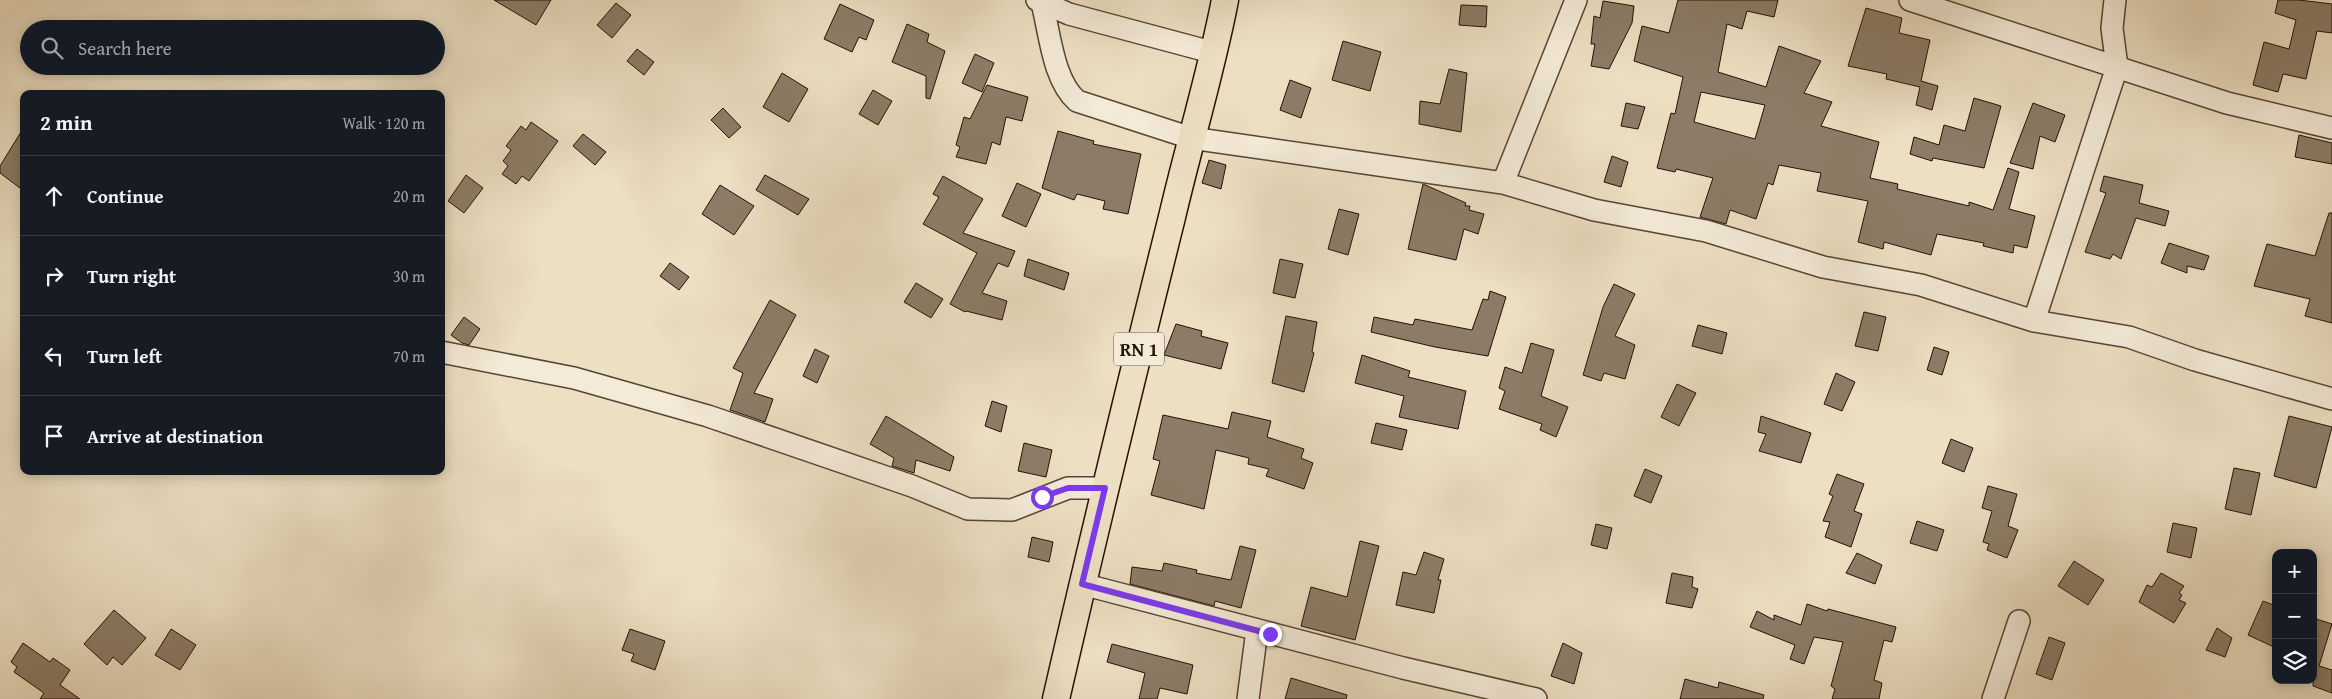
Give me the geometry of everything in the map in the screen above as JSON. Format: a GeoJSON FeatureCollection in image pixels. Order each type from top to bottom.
{"type":"FeatureCollection","features":[{"type":"Feature","properties":{"kind":"main road","name":"RN 1"},"geometry":{"type":"LineString","coordinates":[[1056,699],[1105,488],[1191,138],[1215,53],[1225,0]]}},
{"type":"Feature","properties":{"kind":"street"},"geometry":{"type":"LineString","coordinates":[[1503,183],[1576,0]]}},
{"type":"Feature","properties":{"kind":"street"},"geometry":{"type":"LineString","coordinates":[[1910,0],[2228,104],[2332,128]]}},
{"type":"Feature","properties":{"kind":"street"},"geometry":{"type":"LineString","coordinates":[[2034,321],[2117,67],[2112,28],[2115,0]]}},
{"type":"Feature","properties":{"kind":"street"},"geometry":{"type":"LineString","coordinates":[[1040,2],[1069,14],[1215,53]]}},
{"type":"Feature","properties":{"kind":"street"},"geometry":{"type":"LineString","coordinates":[[1040,2],[1060,79],[1067,92],[1077,101],[1191,138],[1503,183],[1594,210],[1706,231],[1823,267],[1921,285],[2034,321],[2129,337],[2195,360],[2332,399]]}},
{"type":"Feature","properties":{"kind":"street"},"geometry":{"type":"LineString","coordinates":[[445,353],[574,378],[708,416],[912,486],[968,509],[1012,510],[1068,488],[1105,488]]}},
{"type":"Feature","properties":{"kind":"street"},"geometry":{"type":"LineString","coordinates":[[1082,584],[1403,668],[1536,699]]}},
{"type":"Feature","properties":{"kind":"street"},"geometry":{"type":"LineString","coordinates":[[1993,699],[2019,621]]}},
{"type":"Feature","properties":{"kind":"street"},"geometry":{"type":"LineString","coordinates":[[1248,699],[1257,630]]}},
{"type":"Feature","properties":{"kind":"building"},"geometry":{"type":"Polygon","coordinates":[[[494,0],[551,0],[536,25],[494,0]]]}},
{"type":"Feature","properties":{"kind":"building"},"geometry":{"type":"Polygon","coordinates":[[[1678,0],[1778,0],[1774,17],[1747,11],[1742,29],[1727,24],[1718,72],[1766,87],[1779,46],[1821,61],[1804,93],[1832,102],[1821,126],[1879,142],[1870,178],[1898,184],[1897,189],[1969,206],[1969,202],[1993,210],[2008,168],[2019,172],[2009,209],[2035,216],[2027,248],[2014,245],[2013,253],[1983,246],[1984,243],[1937,234],[1931,255],[1884,242],[1883,249],[1858,242],[1868,201],[1817,191],[1821,173],[1779,165],[1773,185],[1768,183],[1756,219],[1730,210],[1726,224],[1700,217],[1713,178],[1676,169],[1675,172],[1657,168],[1671,113],[1675,114],[1683,77],[1634,61],[1642,26],[1669,33],[1678,0]],[[1701,92],[1694,122],[1755,139],[1765,105],[1701,92]]]}},
{"type":"Feature","properties":{"kind":"building"},"geometry":{"type":"Polygon","coordinates":[[[2278,0],[2299,0],[2332,4],[2332,33],[2317,31],[2306,79],[2283,74],[2278,92],[2253,85],[2264,42],[2289,49],[2296,20],[2275,13],[2278,0]]]}},
{"type":"Feature","properties":{"kind":"building"},"geometry":{"type":"Polygon","coordinates":[[[1603,1],[1634,6],[1632,23],[1609,69],[1591,66],[1595,44],[1591,44],[1594,16],[1600,18],[1603,1]]]}},
{"type":"Feature","properties":{"kind":"building"},"geometry":{"type":"Polygon","coordinates":[[[616,3],[631,15],[612,38],[597,25],[616,3]]]}},
{"type":"Feature","properties":{"kind":"building"},"geometry":{"type":"Polygon","coordinates":[[[840,4],[874,20],[866,40],[859,37],[852,52],[824,39],[840,4]]]}},
{"type":"Feature","properties":{"kind":"building"},"geometry":{"type":"Polygon","coordinates":[[[1461,5],[1487,6],[1486,27],[1459,25],[1461,5]]]}},
{"type":"Feature","properties":{"kind":"building"},"geometry":{"type":"Polygon","coordinates":[[[1866,8],[1902,18],[1899,33],[1930,40],[1921,81],[1938,86],[1932,110],[1916,105],[1920,87],[1886,79],[1887,74],[1848,66],[1866,8]]]}},
{"type":"Feature","properties":{"kind":"building"},"geometry":{"type":"Polygon","coordinates":[[[907,24],[929,34],[927,42],[945,51],[930,99],[926,98],[926,76],[892,62],[907,24]]]}},
{"type":"Feature","properties":{"kind":"building"},"geometry":{"type":"Polygon","coordinates":[[[1343,41],[1381,52],[1370,91],[1332,80],[1343,41]]]}},
{"type":"Feature","properties":{"kind":"building"},"geometry":{"type":"Polygon","coordinates":[[[637,49],[654,62],[644,75],[627,61],[637,49]]]}},
{"type":"Feature","properties":{"kind":"building"},"geometry":{"type":"Polygon","coordinates":[[[975,54],[994,63],[982,92],[962,83],[975,54]]]}},
{"type":"Feature","properties":{"kind":"building"},"geometry":{"type":"Polygon","coordinates":[[[1449,69],[1467,73],[1461,132],[1419,124],[1420,101],[1440,104],[1449,69]]]}},
{"type":"Feature","properties":{"kind":"building"},"geometry":{"type":"Polygon","coordinates":[[[782,73],[808,89],[789,122],[763,107],[782,73]]]}},
{"type":"Feature","properties":{"kind":"building"},"geometry":{"type":"Polygon","coordinates":[[[1290,80],[1311,88],[1301,118],[1280,110],[1290,80]]]}},
{"type":"Feature","properties":{"kind":"building"},"geometry":{"type":"Polygon","coordinates":[[[987,85],[1028,97],[1022,121],[1006,117],[1000,145],[992,142],[986,164],[956,157],[960,147],[956,145],[964,117],[970,119],[987,85]]]}},
{"type":"Feature","properties":{"kind":"building"},"geometry":{"type":"Polygon","coordinates":[[[873,90],[892,101],[878,125],[859,114],[873,90]]]}},
{"type":"Feature","properties":{"kind":"building"},"geometry":{"type":"Polygon","coordinates":[[[1974,98],[2001,106],[1984,168],[1933,158],[1932,161],[1910,154],[1914,137],[1939,145],[1944,125],[1965,131],[1974,98]]]}},
{"type":"Feature","properties":{"kind":"building"},"geometry":{"type":"Polygon","coordinates":[[[1626,103],[1645,107],[1638,129],[1621,126],[1626,103]]]}},
{"type":"Feature","properties":{"kind":"building"},"geometry":{"type":"Polygon","coordinates":[[[2033,103],[2065,115],[2055,142],[2040,136],[2033,169],[2010,163],[2033,103]]]}},
{"type":"Feature","properties":{"kind":"building"},"geometry":{"type":"Polygon","coordinates":[[[723,108],[741,127],[729,138],[711,120],[723,108]]]}},
{"type":"Feature","properties":{"kind":"building"},"geometry":{"type":"Polygon","coordinates":[[[531,122],[558,141],[529,181],[522,176],[516,184],[502,174],[508,166],[503,161],[511,150],[506,146],[521,126],[526,130],[531,122]]]}},
{"type":"Feature","properties":{"kind":"building"},"geometry":{"type":"Polygon","coordinates":[[[1058,131],[1094,141],[1093,144],[1141,154],[1128,214],[1103,209],[1105,201],[1077,194],[1074,200],[1042,188],[1058,131]]]}},
{"type":"Feature","properties":{"kind":"building"},"geometry":{"type":"Polygon","coordinates":[[[20,134],[20,188],[0,173],[0,166],[20,134]]]}},
{"type":"Feature","properties":{"kind":"building"},"geometry":{"type":"Polygon","coordinates":[[[583,134],[606,152],[595,165],[573,146],[583,134]]]}},
{"type":"Feature","properties":{"kind":"building"},"geometry":{"type":"Polygon","coordinates":[[[2299,135],[2332,143],[2332,164],[2295,157],[2299,135]]]}},
{"type":"Feature","properties":{"kind":"building"},"geometry":{"type":"Polygon","coordinates":[[[1612,156],[1628,162],[1621,187],[1604,182],[1612,156]]]}},
{"type":"Feature","properties":{"kind":"building"},"geometry":{"type":"Polygon","coordinates":[[[1209,160],[1226,165],[1221,189],[1202,183],[1209,160]]]}},
{"type":"Feature","properties":{"kind":"building"},"geometry":{"type":"Polygon","coordinates":[[[466,175],[483,188],[464,213],[448,201],[466,175]]]}},
{"type":"Feature","properties":{"kind":"building"},"geometry":{"type":"Polygon","coordinates":[[[765,175],[809,199],[798,215],[756,190],[765,175]]]}},
{"type":"Feature","properties":{"kind":"building"},"geometry":{"type":"Polygon","coordinates":[[[943,176],[983,199],[963,233],[1015,251],[1008,267],[998,263],[982,293],[1007,301],[1002,320],[965,312],[950,304],[977,253],[923,224],[939,197],[933,194],[943,176]]]}},
{"type":"Feature","properties":{"kind":"building"},"geometry":{"type":"Polygon","coordinates":[[[2104,176],[2143,185],[2139,203],[2169,211],[2165,226],[2136,218],[2121,259],[2113,254],[2110,259],[2085,252],[2106,193],[2100,191],[2104,176]]]}},
{"type":"Feature","properties":{"kind":"building"},"geometry":{"type":"Polygon","coordinates":[[[1017,183],[1041,194],[1026,227],[1002,216],[1017,183]]]}},
{"type":"Feature","properties":{"kind":"building"},"geometry":{"type":"Polygon","coordinates":[[[1423,184],[1466,203],[1465,206],[1470,206],[1469,210],[1484,214],[1478,234],[1464,229],[1456,260],[1408,249],[1423,184]]]}},
{"type":"Feature","properties":{"kind":"building"},"geometry":{"type":"Polygon","coordinates":[[[720,185],[754,206],[734,235],[702,214],[720,185]]]}},
{"type":"Feature","properties":{"kind":"building"},"geometry":{"type":"Polygon","coordinates":[[[1339,209],[1359,214],[1348,255],[1328,249],[1339,209]]]}},
{"type":"Feature","properties":{"kind":"building"},"geometry":{"type":"Polygon","coordinates":[[[2329,213],[2332,213],[2332,323],[2305,316],[2310,299],[2254,286],[2267,244],[2315,256],[2329,213]]]}},
{"type":"Feature","properties":{"kind":"building"},"geometry":{"type":"Polygon","coordinates":[[[2169,243],[2209,256],[2204,270],[2187,266],[2187,273],[2161,263],[2169,243]]]}},
{"type":"Feature","properties":{"kind":"building"},"geometry":{"type":"Polygon","coordinates":[[[1028,259],[1069,273],[1064,290],[1024,276],[1028,259]]]}},
{"type":"Feature","properties":{"kind":"building"},"geometry":{"type":"Polygon","coordinates":[[[1280,259],[1303,264],[1295,298],[1273,293],[1280,259]]]}},
{"type":"Feature","properties":{"kind":"building"},"geometry":{"type":"Polygon","coordinates":[[[670,263],[689,277],[679,290],[660,276],[670,263]]]}},
{"type":"Feature","properties":{"kind":"building"},"geometry":{"type":"Polygon","coordinates":[[[916,283],[943,299],[931,318],[904,302],[916,283]]]}},
{"type":"Feature","properties":{"kind":"building"},"geometry":{"type":"Polygon","coordinates":[[[1614,284],[1635,294],[1615,336],[1635,345],[1625,379],[1604,373],[1601,381],[1583,375],[1603,307],[1614,284]]]}},
{"type":"Feature","properties":{"kind":"building"},"geometry":{"type":"Polygon","coordinates":[[[1490,291],[1506,297],[1488,356],[1435,347],[1371,332],[1374,317],[1413,325],[1415,319],[1472,330],[1483,299],[1488,300],[1490,291]]]}},
{"type":"Feature","properties":{"kind":"building"},"geometry":{"type":"Polygon","coordinates":[[[770,300],[796,315],[754,393],[773,399],[765,422],[730,410],[743,373],[733,368],[770,300]]]}},
{"type":"Feature","properties":{"kind":"building"},"geometry":{"type":"Polygon","coordinates":[[[1864,312],[1886,317],[1878,351],[1855,346],[1864,312]]]}},
{"type":"Feature","properties":{"kind":"building"},"geometry":{"type":"Polygon","coordinates":[[[1286,316],[1317,322],[1312,352],[1314,353],[1304,392],[1272,383],[1286,316]]]}},
{"type":"Feature","properties":{"kind":"building"},"geometry":{"type":"Polygon","coordinates":[[[464,317],[480,329],[469,345],[462,343],[451,335],[464,317]]]}},
{"type":"Feature","properties":{"kind":"building"},"geometry":{"type":"Polygon","coordinates":[[[1176,324],[1202,331],[1201,336],[1228,343],[1221,369],[1164,355],[1176,324]]]}},
{"type":"Feature","properties":{"kind":"building"},"geometry":{"type":"Polygon","coordinates":[[[1698,325],[1727,333],[1722,354],[1692,346],[1698,325]]]}},
{"type":"Feature","properties":{"kind":"building"},"geometry":{"type":"Polygon","coordinates":[[[1531,343],[1554,350],[1541,396],[1568,407],[1556,437],[1540,430],[1542,424],[1499,409],[1505,391],[1499,388],[1505,367],[1522,373],[1531,343]]]}},
{"type":"Feature","properties":{"kind":"building"},"geometry":{"type":"Polygon","coordinates":[[[1934,347],[1949,352],[1942,375],[1927,370],[1934,347]]]}},
{"type":"Feature","properties":{"kind":"building"},"geometry":{"type":"Polygon","coordinates":[[[815,349],[829,356],[817,383],[803,376],[815,349]]]}},
{"type":"Feature","properties":{"kind":"building"},"geometry":{"type":"Polygon","coordinates":[[[1362,355],[1410,371],[1408,377],[1466,391],[1458,429],[1399,417],[1404,396],[1355,383],[1362,355]]]}},
{"type":"Feature","properties":{"kind":"building"},"geometry":{"type":"Polygon","coordinates":[[[1836,373],[1855,382],[1842,411],[1824,404],[1836,373]]]}},
{"type":"Feature","properties":{"kind":"building"},"geometry":{"type":"Polygon","coordinates":[[[1677,384],[1696,393],[1679,426],[1661,417],[1677,384]]]}},
{"type":"Feature","properties":{"kind":"building"},"geometry":{"type":"Polygon","coordinates":[[[992,401],[1007,406],[1001,432],[985,426],[992,401]]]}},
{"type":"Feature","properties":{"kind":"building"},"geometry":{"type":"Polygon","coordinates":[[[1232,412],[1271,421],[1267,437],[1304,449],[1301,458],[1313,463],[1304,489],[1266,476],[1269,469],[1248,464],[1249,458],[1216,450],[1204,509],[1151,495],[1160,461],[1153,459],[1163,415],[1228,429],[1232,412]]]}},
{"type":"Feature","properties":{"kind":"building"},"geometry":{"type":"Polygon","coordinates":[[[886,416],[954,457],[950,471],[916,460],[914,473],[892,466],[894,458],[870,444],[886,416]]]}},
{"type":"Feature","properties":{"kind":"building"},"geometry":{"type":"Polygon","coordinates":[[[1761,416],[1811,433],[1801,463],[1759,451],[1766,434],[1758,432],[1761,416]]]}},
{"type":"Feature","properties":{"kind":"building"},"geometry":{"type":"Polygon","coordinates":[[[2289,416],[2332,427],[2316,488],[2274,476],[2289,416]]]}},
{"type":"Feature","properties":{"kind":"building"},"geometry":{"type":"Polygon","coordinates":[[[1376,423],[1407,430],[1402,450],[1371,443],[1376,423]]]}},
{"type":"Feature","properties":{"kind":"building"},"geometry":{"type":"Polygon","coordinates":[[[1951,439],[1973,448],[1964,472],[1942,463],[1951,439]]]}},
{"type":"Feature","properties":{"kind":"building"},"geometry":{"type":"Polygon","coordinates":[[[1024,443],[1052,450],[1046,477],[1018,471],[1024,443]]]}},
{"type":"Feature","properties":{"kind":"building"},"geometry":{"type":"Polygon","coordinates":[[[2234,468],[2260,473],[2251,515],[2225,509],[2234,468]]]}},
{"type":"Feature","properties":{"kind":"building"},"geometry":{"type":"Polygon","coordinates":[[[1645,469],[1662,476],[1651,503],[1634,496],[1645,469]]]}},
{"type":"Feature","properties":{"kind":"building"},"geometry":{"type":"Polygon","coordinates":[[[1837,474],[1864,484],[1854,511],[1862,514],[1851,547],[1825,537],[1830,522],[1823,521],[1833,496],[1829,494],[1837,474]]]}},
{"type":"Feature","properties":{"kind":"building"},"geometry":{"type":"Polygon","coordinates":[[[1988,486],[2017,494],[2008,526],[2018,530],[2007,558],[1987,550],[1989,544],[1983,542],[1992,511],[1982,508],[1988,486]]]}},
{"type":"Feature","properties":{"kind":"building"},"geometry":{"type":"Polygon","coordinates":[[[1917,521],[1944,530],[1937,551],[1910,543],[1917,521]]]}},
{"type":"Feature","properties":{"kind":"building"},"geometry":{"type":"Polygon","coordinates":[[[2173,523],[2197,528],[2191,558],[2167,552],[2173,523]]]}},
{"type":"Feature","properties":{"kind":"building"},"geometry":{"type":"Polygon","coordinates":[[[1596,524],[1612,528],[1607,549],[1591,545],[1596,524]]]}},
{"type":"Feature","properties":{"kind":"building"},"geometry":{"type":"Polygon","coordinates":[[[1032,537],[1053,542],[1049,562],[1028,557],[1032,537]]]}},
{"type":"Feature","properties":{"kind":"building"},"geometry":{"type":"Polygon","coordinates":[[[1360,541],[1379,546],[1355,640],[1301,626],[1311,587],[1347,597],[1360,541]]]}},
{"type":"Feature","properties":{"kind":"building"},"geometry":{"type":"Polygon","coordinates":[[[1240,546],[1256,550],[1241,608],[1215,601],[1214,606],[1130,584],[1132,567],[1162,571],[1164,563],[1197,570],[1196,573],[1231,580],[1240,546]]]}},
{"type":"Feature","properties":{"kind":"building"},"geometry":{"type":"Polygon","coordinates":[[[1424,552],[1444,559],[1438,580],[1441,580],[1434,613],[1396,605],[1403,572],[1416,575],[1424,552]]]}},
{"type":"Feature","properties":{"kind":"building"},"geometry":{"type":"Polygon","coordinates":[[[1857,553],[1882,565],[1875,584],[1846,573],[1857,553]]]}},
{"type":"Feature","properties":{"kind":"building"},"geometry":{"type":"Polygon","coordinates":[[[2074,561],[2104,580],[2088,605],[2058,586],[2074,561]]]}},
{"type":"Feature","properties":{"kind":"building"},"geometry":{"type":"Polygon","coordinates":[[[1672,573],[1693,577],[1692,587],[1698,589],[1692,608],[1666,603],[1672,573]]]}},
{"type":"Feature","properties":{"kind":"building"},"geometry":{"type":"Polygon","coordinates":[[[2161,573],[2184,586],[2179,593],[2182,595],[2179,600],[2186,603],[2174,623],[2139,602],[2147,585],[2152,587],[2161,573]]]}},
{"type":"Feature","properties":{"kind":"building"},"geometry":{"type":"Polygon","coordinates":[[[2263,601],[2272,604],[2272,646],[2248,635],[2263,601]]]}},
{"type":"Feature","properties":{"kind":"building"},"geometry":{"type":"Polygon","coordinates":[[[1807,604],[1827,611],[1828,609],[1896,627],[1892,642],[1884,640],[1874,680],[1882,683],[1879,699],[1832,699],[1835,689],[1831,686],[1843,642],[1814,637],[1804,664],[1790,659],[1795,645],[1750,627],[1757,611],[1774,620],[1774,615],[1801,625],[1807,604]]]}},
{"type":"Feature","properties":{"kind":"building"},"geometry":{"type":"Polygon","coordinates":[[[114,610],[146,638],[122,665],[113,657],[107,665],[84,644],[114,610]]]}},
{"type":"Feature","properties":{"kind":"building"},"geometry":{"type":"Polygon","coordinates":[[[2317,619],[2332,624],[2319,666],[2332,670],[2332,693],[2313,686],[2313,684],[2317,684],[2317,619]]]}},
{"type":"Feature","properties":{"kind":"building"},"geometry":{"type":"Polygon","coordinates":[[[2217,628],[2232,638],[2225,657],[2206,650],[2217,628]]]}},
{"type":"Feature","properties":{"kind":"building"},"geometry":{"type":"Polygon","coordinates":[[[171,629],[196,645],[180,670],[155,655],[171,629]]]}},
{"type":"Feature","properties":{"kind":"building"},"geometry":{"type":"Polygon","coordinates":[[[630,629],[665,641],[655,670],[631,661],[634,654],[622,650],[630,629]]]}},
{"type":"Feature","properties":{"kind":"building"},"geometry":{"type":"Polygon","coordinates":[[[2049,637],[2065,643],[2052,680],[2036,674],[2049,637]]]}},
{"type":"Feature","properties":{"kind":"building"},"geometry":{"type":"Polygon","coordinates":[[[23,643],[50,662],[53,658],[70,670],[60,685],[80,699],[40,699],[44,693],[14,672],[17,667],[11,662],[23,643]]]}},
{"type":"Feature","properties":{"kind":"building"},"geometry":{"type":"Polygon","coordinates":[[[1563,643],[1582,653],[1574,684],[1551,676],[1563,643]]]}},
{"type":"Feature","properties":{"kind":"building"},"geometry":{"type":"Polygon","coordinates":[[[1112,644],[1193,665],[1187,694],[1160,688],[1157,699],[1139,699],[1145,673],[1107,662],[1112,644]]]}},
{"type":"Feature","properties":{"kind":"building"},"geometry":{"type":"Polygon","coordinates":[[[1291,678],[1347,695],[1346,699],[1285,699],[1291,678]]]}},
{"type":"Feature","properties":{"kind":"building"},"geometry":{"type":"Polygon","coordinates":[[[1685,679],[1718,688],[1719,682],[1764,695],[1763,699],[1680,699],[1685,679]]]}},
{"type":"Feature","properties":{"kind":"route"},"geometry":{"type":"LineString","coordinates":[[1042,497],[1068,488],[1105,488],[1082,584],[1270,634]]}}]}
